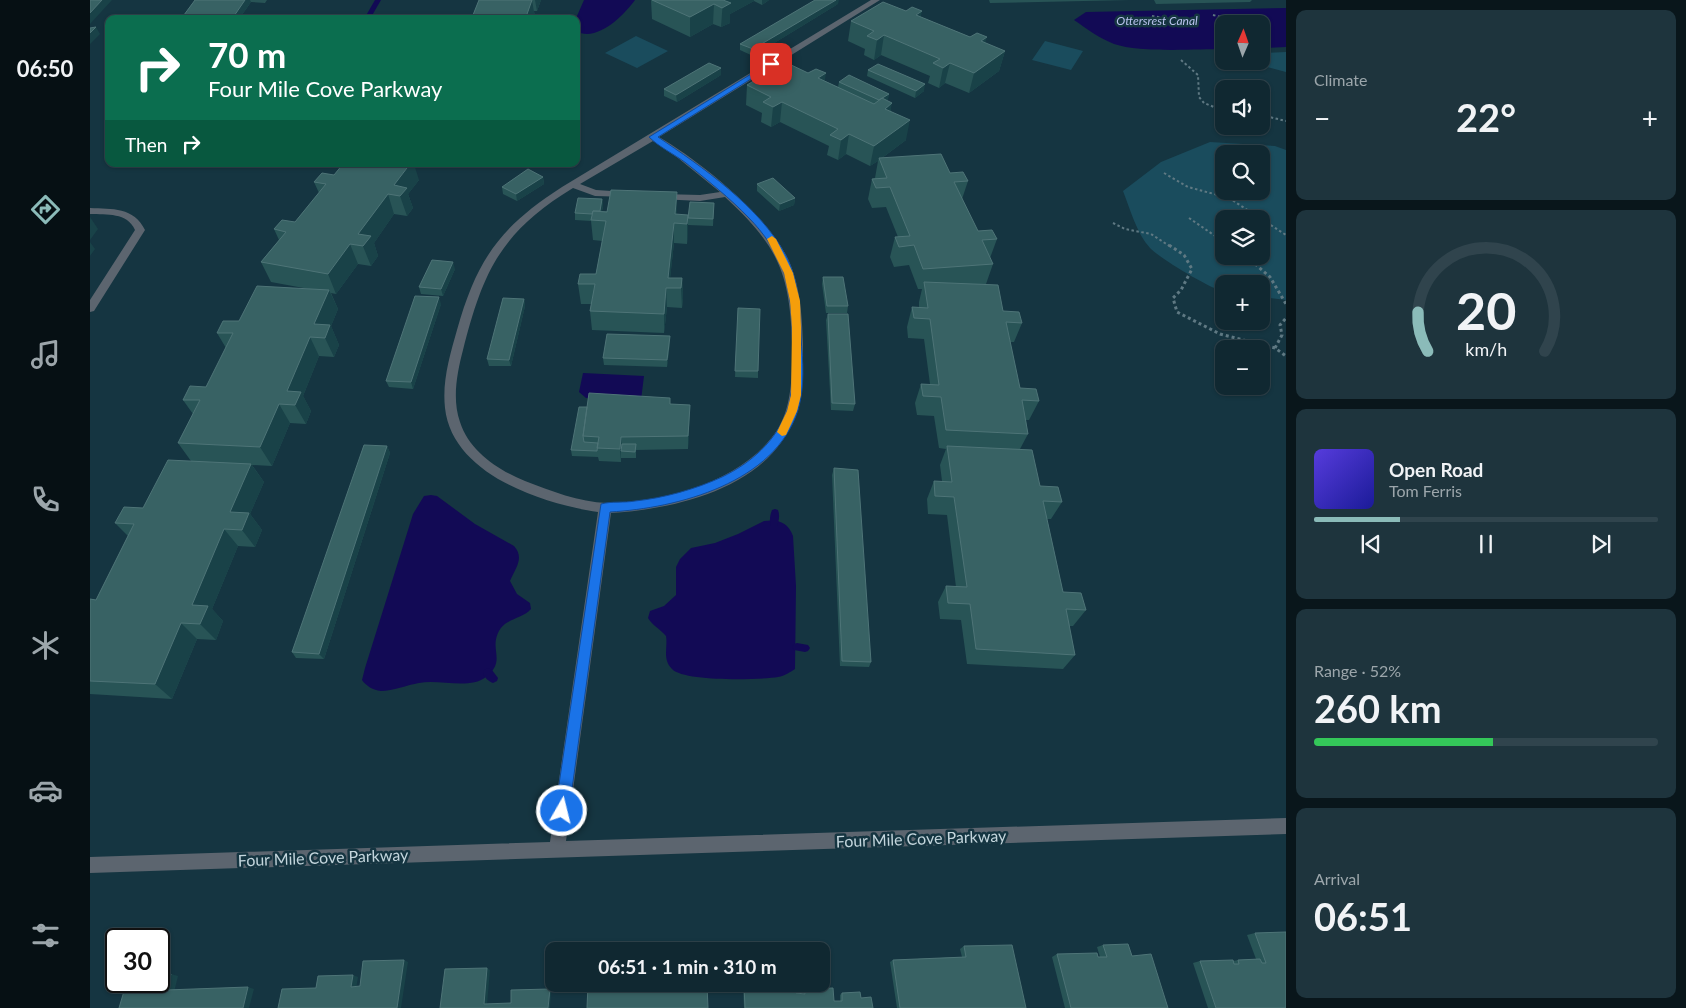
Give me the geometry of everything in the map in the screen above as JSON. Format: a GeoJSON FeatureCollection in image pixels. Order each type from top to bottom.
{"type":"FeatureCollection","features":[{"type":"Feature","properties":{"kind":"street"},"geometry":{"type":"LineString","coordinates":[[653,137],[689,161],[753,216],[769,235],[781,254],[789,273],[795,301],[797,342],[796,395],[792,411],[779,438],[768,451],[749,467],[725,480],[672,498],[635,506],[605,508],[557,497],[491,469],[474,454],[458,433],[450,395],[460,338],[480,276],[489,260],[510,232],[546,203],[575,186],[653,137],[876,0]]}},
{"type":"Feature","properties":{"kind":"street"},"geometry":{"type":"LineString","coordinates":[[575,186],[595,193],[634,195]]}},
{"type":"Feature","properties":{"kind":"street"},"geometry":{"type":"LineString","coordinates":[[652,196],[700,198],[727,194]]}},
{"type":"Feature","properties":{"kind":"street"},"geometry":{"type":"LineString","coordinates":[[90,211],[130,215],[138,222],[140,230],[90,308]]}},
{"type":"Feature","properties":{"kind":"street"},"geometry":{"type":"LineString","coordinates":[[557,850],[605,508]]}},
{"type":"Feature","properties":{"kind":"street","name":"Four Mile Cove Parkway"},"geometry":{"type":"LineString","coordinates":[[91,868],[557,850],[1286,826]]}},
{"type":"Feature","properties":{"kind":"path"},"geometry":{"type":"LineString","coordinates":[[1152,16],[1164,18]]}},
{"type":"Feature","properties":{"kind":"path"},"geometry":{"type":"LineString","coordinates":[[1181,60],[1198,73],[1201,82],[1199,97],[1204,103],[1215,107]]}},
{"type":"Feature","properties":{"kind":"path"},"geometry":{"type":"LineString","coordinates":[[1270,117],[1286,121]]}},
{"type":"Feature","properties":{"kind":"path"},"geometry":{"type":"LineString","coordinates":[[1164,173],[1188,187],[1229,198],[1286,235]]}},
{"type":"Feature","properties":{"kind":"path"},"geometry":{"type":"LineString","coordinates":[[1189,218],[1215,236]]}},
{"type":"Feature","properties":{"kind":"path"},"geometry":{"type":"LineString","coordinates":[[1113,223],[1125,229],[1151,234],[1184,255],[1192,269],[1181,290],[1173,298],[1178,312],[1220,334],[1275,348],[1286,356]]}},
{"type":"Feature","properties":{"kind":"path"},"geometry":{"type":"LineString","coordinates":[[1257,265],[1280,290],[1286,304]]}},
{"type":"Feature","properties":{"kind":"path"},"geometry":{"type":"LineString","coordinates":[[1275,348],[1282,335],[1280,325],[1286,318]]}},
{"type":"Feature","properties":{"kind":"shaded area"},"geometry":{"type":"Polygon","coordinates":[[[636,36],[668,51],[637,68],[605,53],[636,36]]]}},
{"type":"Feature","properties":{"kind":"shaded area"},"geometry":{"type":"Polygon","coordinates":[[[1045,41],[1083,51],[1071,70],[1032,60],[1045,41]]]}},
{"type":"Feature","properties":{"kind":"shaded area"},"geometry":{"type":"Polygon","coordinates":[[[1286,52],[1286,72],[1270,68],[1270,53],[1286,52]]]}},
{"type":"Feature","properties":{"kind":"shaded area"},"geometry":{"type":"Polygon","coordinates":[[[1210,142],[1259,145],[1215,145],[1215,200],[1270,200],[1270,146],[1286,150],[1286,300],[1270,298],[1270,275],[1215,275],[1215,288],[1164,259],[1145,242],[1123,191],[1161,162],[1210,142]]]}},
{"type":"Feature","properties":{"kind":"water"},"geometry":{"type":"Polygon","coordinates":[[[584,0],[635,0],[617,20],[593,33],[580,32],[580,15],[577,15],[584,0]]]}},
{"type":"Feature","properties":{"kind":"water","name":"Ottersrest Canal"},"geometry":{"type":"Polygon","coordinates":[[[1286,8],[1286,47],[1270,48],[1270,15],[1215,15],[1215,49],[1168,50],[1138,49],[1109,42],[1074,20],[1086,12],[1286,8]]]}},
{"type":"Feature","properties":{"kind":"water"},"geometry":{"type":"Polygon","coordinates":[[[583,373],[644,376],[641,400],[586,398],[579,392],[583,373]]]}},
{"type":"Feature","properties":{"kind":"water"},"geometry":{"type":"Polygon","coordinates":[[[424,496],[437,496],[475,524],[514,546],[519,559],[510,581],[517,594],[530,603],[531,609],[527,613],[504,624],[501,628],[496,639],[495,666],[486,677],[479,681],[463,684],[427,682],[386,691],[375,690],[362,680],[365,668],[413,514],[424,496]]]}},
{"type":"Feature","properties":{"kind":"water"},"geometry":{"type":"Polygon","coordinates":[[[764,521],[782,522],[788,527],[793,536],[796,586],[795,669],[778,677],[723,679],[691,676],[672,669],[666,657],[666,636],[648,618],[650,611],[664,606],[676,595],[676,567],[680,559],[691,548],[715,543],[764,521]]]}},
{"type":"Feature","properties":{"kind":"building"},"geometry":{"type":"Polygon","coordinates":[[[90,0],[102,0],[90,13],[90,0]]]}},
{"type":"Feature","properties":{"kind":"building"},"geometry":{"type":"Polygon","coordinates":[[[195,0],[245,0],[235,15],[184,15],[195,0]]]}},
{"type":"Feature","properties":{"kind":"building"},"geometry":{"type":"Polygon","coordinates":[[[479,0],[532,0],[527,15],[473,15],[479,0]]]}},
{"type":"Feature","properties":{"kind":"building"},"geometry":{"type":"Polygon","coordinates":[[[652,0],[723,0],[731,3],[722,8],[714,4],[690,17],[652,0]]]}},
{"type":"Feature","properties":{"kind":"building"},"geometry":{"type":"Polygon","coordinates":[[[815,0],[836,0],[753,49],[740,44],[815,0]]]}},
{"type":"Feature","properties":{"kind":"building"},"geometry":{"type":"Polygon","coordinates":[[[883,2],[906,11],[912,7],[922,11],[916,15],[970,37],[977,33],[987,37],[981,41],[1005,51],[974,73],[950,63],[943,68],[933,63],[940,59],[884,35],[877,40],[867,36],[874,31],[851,21],[883,2]]]}},
{"type":"Feature","properties":{"kind":"building"},"geometry":{"type":"Polygon","coordinates":[[[785,62],[808,73],[816,69],[826,73],[818,78],[874,104],[882,98],[892,103],[885,109],[910,120],[874,146],[849,134],[841,140],[830,135],[838,129],[782,102],[773,107],[763,102],[771,97],[747,85],[785,62]]]}},
{"type":"Feature","properties":{"kind":"building"},"geometry":{"type":"Polygon","coordinates":[[[709,63],[721,68],[676,95],[664,89],[709,63]]]}},
{"type":"Feature","properties":{"kind":"building"},"geometry":{"type":"Polygon","coordinates":[[[878,64],[925,84],[916,91],[868,70],[878,64]]]}},
{"type":"Feature","properties":{"kind":"building"},"geometry":{"type":"Polygon","coordinates":[[[849,75],[889,94],[879,100],[839,82],[849,75]]]}},
{"type":"Feature","properties":{"kind":"building"},"geometry":{"type":"Polygon","coordinates":[[[941,154],[950,173],[963,172],[968,181],[954,182],[978,231],[992,230],[997,239],[982,240],[993,264],[923,269],[914,245],[899,247],[895,237],[910,236],[890,187],[876,188],[872,179],[887,178],[879,158],[941,154]]]}},
{"type":"Feature","properties":{"kind":"building"},"geometry":{"type":"Polygon","coordinates":[[[341,167],[408,167],[394,185],[407,188],[400,196],[388,194],[358,234],[371,236],[363,246],[350,244],[328,274],[261,262],[286,232],[274,229],[282,220],[295,222],[326,184],[314,182],[322,173],[334,175],[341,167]]]}},
{"type":"Feature","properties":{"kind":"building"},"geometry":{"type":"Polygon","coordinates":[[[528,169],[543,177],[516,194],[502,187],[528,169]]]}},
{"type":"Feature","properties":{"kind":"building"},"geometry":{"type":"Polygon","coordinates":[[[773,178],[795,198],[780,204],[757,184],[773,178]]]}},
{"type":"Feature","properties":{"kind":"building"},"geometry":{"type":"Polygon","coordinates":[[[611,190],[677,192],[675,214],[688,215],[687,224],[674,223],[668,278],[682,278],[681,288],[666,288],[664,314],[590,311],[595,284],[578,284],[580,274],[596,274],[606,221],[591,220],[593,211],[607,212],[611,190]]]}},
{"type":"Feature","properties":{"kind":"building"},"geometry":{"type":"Polygon","coordinates":[[[578,198],[602,199],[600,211],[593,211],[592,214],[575,213],[578,198]]]}},
{"type":"Feature","properties":{"kind":"building"},"geometry":{"type":"Polygon","coordinates":[[[690,202],[714,203],[713,219],[688,218],[690,202]]]}},
{"type":"Feature","properties":{"kind":"building"},"geometry":{"type":"Polygon","coordinates":[[[432,260],[453,262],[441,289],[419,287],[432,260]]]}},
{"type":"Feature","properties":{"kind":"building"},"geometry":{"type":"Polygon","coordinates":[[[823,277],[843,277],[848,306],[827,306],[823,277]]]}},
{"type":"Feature","properties":{"kind":"building"},"geometry":{"type":"Polygon","coordinates":[[[924,282],[998,285],[1003,311],[1019,312],[1022,323],[1006,322],[1020,388],[1036,389],[1039,401],[1022,400],[1028,434],[946,430],[941,397],[923,396],[921,384],[939,385],[930,319],[914,318],[912,307],[928,308],[924,282]]]}},
{"type":"Feature","properties":{"kind":"building"},"geometry":{"type":"Polygon","coordinates":[[[257,286],[329,290],[314,324],[330,325],[325,338],[310,337],[287,391],[301,392],[295,405],[279,404],[260,447],[178,443],[200,400],[183,400],[190,386],[206,387],[233,333],[217,333],[223,321],[239,321],[257,286]]]}},
{"type":"Feature","properties":{"kind":"building"},"geometry":{"type":"Polygon","coordinates":[[[415,296],[439,297],[411,382],[386,381],[415,296]]]}},
{"type":"Feature","properties":{"kind":"building"},"geometry":{"type":"Polygon","coordinates":[[[503,298],[524,299],[509,360],[487,359],[503,298]]]}},
{"type":"Feature","properties":{"kind":"building"},"geometry":{"type":"Polygon","coordinates":[[[738,308],[760,309],[758,371],[735,371],[738,308]]]}},
{"type":"Feature","properties":{"kind":"building"},"geometry":{"type":"Polygon","coordinates":[[[828,314],[848,314],[855,404],[832,403],[828,314]]]}},
{"type":"Feature","properties":{"kind":"building"},"geometry":{"type":"Polygon","coordinates":[[[607,334],[670,336],[667,360],[603,358],[607,334]]]}},
{"type":"Feature","properties":{"kind":"building"},"geometry":{"type":"Polygon","coordinates":[[[589,393],[670,398],[670,404],[690,405],[688,436],[621,437],[620,449],[597,448],[599,437],[583,436],[589,393]]]}},
{"type":"Feature","properties":{"kind":"building"},"geometry":{"type":"Polygon","coordinates":[[[579,407],[587,407],[583,436],[584,442],[598,443],[597,451],[571,450],[579,407]]]}},
{"type":"Feature","properties":{"kind":"building"},"geometry":{"type":"Polygon","coordinates":[[[622,444],[636,444],[635,452],[621,451],[622,444]]]}},
{"type":"Feature","properties":{"kind":"building"},"geometry":{"type":"Polygon","coordinates":[[[364,445],[387,446],[319,654],[292,652],[364,445]]]}},
{"type":"Feature","properties":{"kind":"building"},"geometry":{"type":"Polygon","coordinates":[[[947,446],[1032,450],[1040,486],[1058,487],[1062,502],[1043,501],[1063,592],[1081,593],[1086,610],[1066,609],[1075,655],[976,649],[970,604],[948,603],[946,586],[967,587],[954,497],[935,496],[934,481],[952,482],[947,446]]]}},
{"type":"Feature","properties":{"kind":"building"},"geometry":{"type":"Polygon","coordinates":[[[168,460],[251,464],[230,512],[249,513],[242,530],[224,529],[192,605],[208,606],[200,624],[181,623],[155,684],[90,681],[90,599],[96,600],[134,524],[115,523],[124,507],[143,508],[168,460]]]}},
{"type":"Feature","properties":{"kind":"building"},"geometry":{"type":"Polygon","coordinates":[[[834,468],[858,470],[871,662],[842,661],[834,468]]]}},
{"type":"Feature","properties":{"kind":"building"},"geometry":{"type":"Polygon","coordinates":[[[1286,932],[1286,1008],[1216,1008],[1200,961],[1233,960],[1234,964],[1239,964],[1238,960],[1260,959],[1262,963],[1266,963],[1255,933],[1286,932]]]}},
{"type":"Feature","properties":{"kind":"building"},"geometry":{"type":"Polygon","coordinates":[[[1128,944],[1132,956],[1151,954],[1168,1008],[1071,1008],[1057,954],[1097,953],[1098,957],[1107,957],[1103,945],[1128,944]]]}},
{"type":"Feature","properties":{"kind":"building"},"geometry":{"type":"Polygon","coordinates":[[[1012,945],[1026,1008],[900,1008],[893,960],[966,957],[964,946],[1012,945]]]}},
{"type":"Feature","properties":{"kind":"building"},"geometry":{"type":"Polygon","coordinates":[[[404,960],[397,1008],[278,1008],[282,989],[316,988],[318,976],[353,975],[351,987],[360,986],[363,961],[404,960]]]}},
{"type":"Feature","properties":{"kind":"building"},"geometry":{"type":"Polygon","coordinates":[[[487,968],[484,1004],[511,1003],[511,990],[545,989],[545,992],[550,992],[548,1008],[440,1008],[445,969],[487,968]]]}},
{"type":"Feature","properties":{"kind":"building"},"geometry":{"type":"Polygon","coordinates":[[[248,987],[243,1008],[119,1008],[123,993],[170,993],[170,990],[248,987]]]}},
{"type":"Feature","properties":{"kind":"building"},"geometry":{"type":"Polygon","coordinates":[[[830,988],[833,988],[834,1001],[842,1001],[842,993],[860,992],[861,998],[871,997],[873,1008],[745,1008],[744,992],[796,992],[805,994],[805,992],[830,992],[830,988]]]}},
{"type":"Feature","properties":{"kind":"building"},"geometry":{"type":"Polygon","coordinates":[[[588,992],[707,992],[708,1008],[587,1008],[588,992]]]}},
{"type":"Feature","properties":{"kind":"waterway"},"geometry":{"type":"LineString","coordinates":[[369,15],[378,0]]}},
{"type":"Feature","properties":{"kind":"waterway"},"geometry":{"type":"LineString","coordinates":[[431,495],[432,490]]}},
{"type":"Feature","properties":{"kind":"waterway"},"geometry":{"type":"LineString","coordinates":[[774,523],[775,513]]}},
{"type":"Feature","properties":{"kind":"waterway"},"geometry":{"type":"LineString","coordinates":[[797,647],[805,648]]}},
{"type":"Feature","properties":{"kind":"waterway"},"geometry":{"type":"LineString","coordinates":[[488,673],[493,678]]}},
{"type":"Feature","properties":{"kind":"slow traffic"},"geometry":{"type":"LineString","coordinates":[[772,239],[789,273],[795,301],[796,395],[792,411],[782,432]]}},
{"type":"Feature","properties":{"kind":"route"},"geometry":{"type":"LineString","coordinates":[[562,811],[605,508],[635,506],[672,498],[725,480],[749,467],[768,451],[779,438],[792,411],[796,395],[795,301],[789,273],[781,254],[769,235],[753,216],[689,161],[653,137],[771,64]]}}]}
